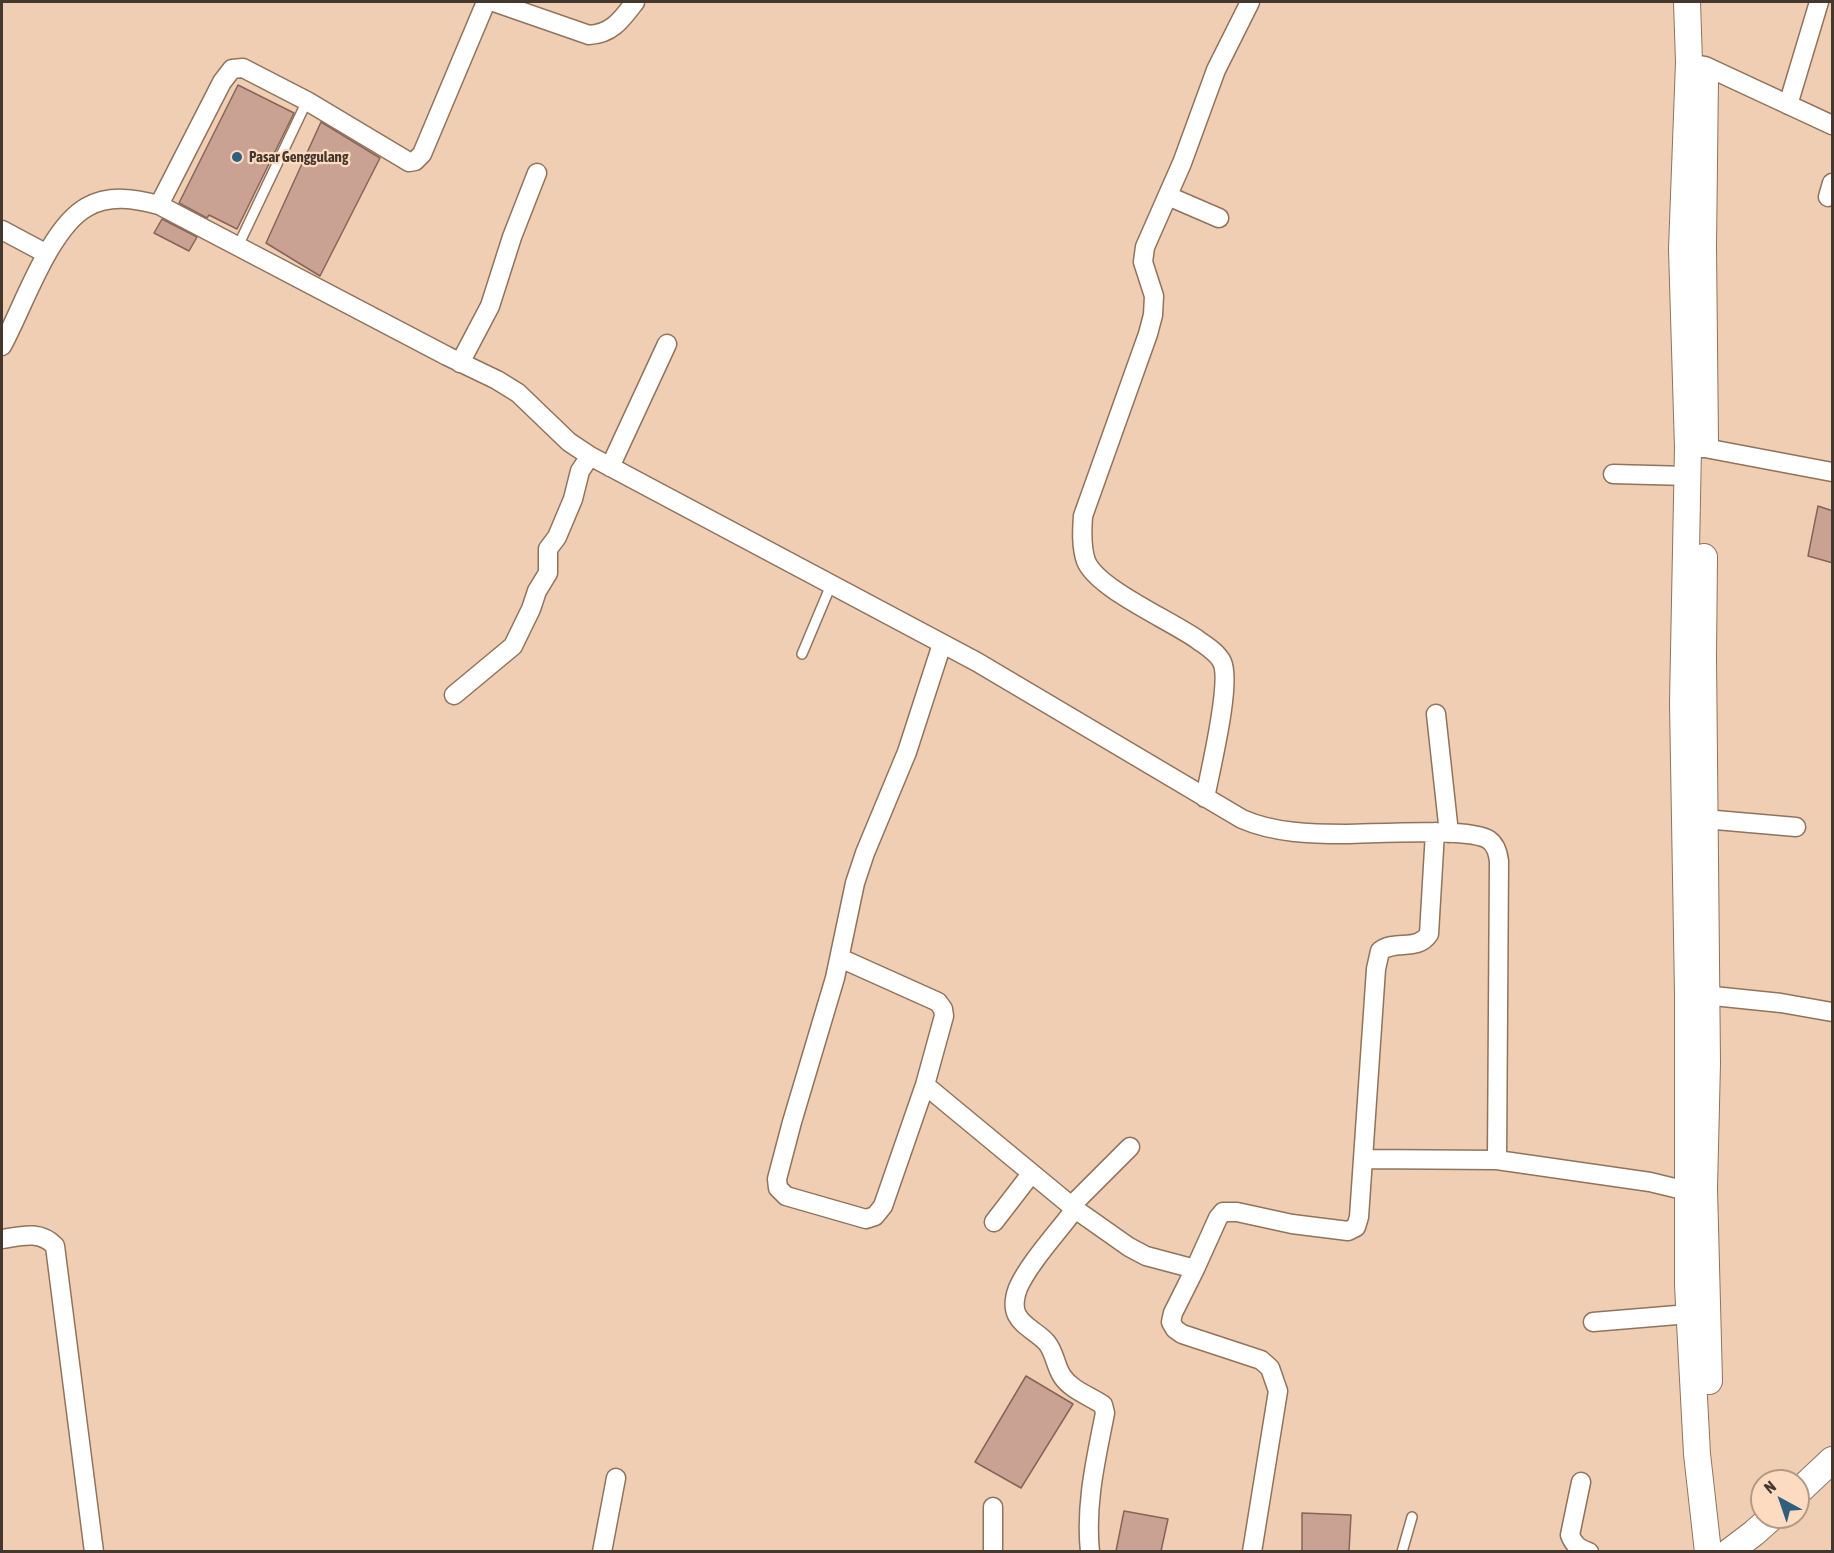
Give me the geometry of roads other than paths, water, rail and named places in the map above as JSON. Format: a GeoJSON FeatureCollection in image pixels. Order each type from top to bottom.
{"type":"FeatureCollection","features":[{"type":"Feature","properties":{"kind":"main road"},"geometry":{"type":"LineString","coordinates":[[1687,2],[1697,64],[1703,247],[1697,448],[1703,656],[1704,819],[1698,995],[1696,1189],[1689,1314],[1697,1454],[1708,1551]]}},
{"type":"Feature","properties":{"kind":"main road"},"geometry":{"type":"LineString","coordinates":[[1697,64],[1704,2]]}},
{"type":"Feature","properties":{"kind":"main road"},"geometry":{"type":"LineString","coordinates":[[1697,448],[1688,476],[1683,703],[1698,995]]}},
{"type":"Feature","properties":{"kind":"main road"},"geometry":{"type":"LineString","coordinates":[[1696,1189],[1713,1443],[1724,1551]]}},
{"type":"Feature","properties":{"kind":"main road"},"geometry":{"type":"LineString","coordinates":[[1810,1481],[1833,1460]]}},
{"type":"Feature","properties":{"kind":"main road"},"geometry":{"type":"LineString","coordinates":[[1729,1551],[1758,1529]]}},
{"type":"Feature","properties":{"kind":"street"},"geometry":{"type":"LineString","coordinates":[[159,205],[222,82],[232,69],[243,68],[307,101],[409,162],[415,161],[422,154],[486,2]]}},
{"type":"Feature","properties":{"kind":"street"},"geometry":{"type":"LineString","coordinates":[[494,2],[588,35],[599,35],[621,19],[634,2]]}},
{"type":"Feature","properties":{"kind":"street"},"geometry":{"type":"LineString","coordinates":[[1205,798],[1224,695],[1222,661],[1214,651],[1190,634],[1102,581],[1085,560],[1082,531],[1083,516],[1148,334],[1154,296],[1143,262],[1145,247],[1182,163],[1216,70],[1250,2]]}},
{"type":"Feature","properties":{"kind":"street"},"geometry":{"type":"LineString","coordinates":[[1788,105],[1819,2]]}},
{"type":"Feature","properties":{"kind":"street"},"geometry":{"type":"LineString","coordinates":[[1697,64],[1833,125]]}},
{"type":"Feature","properties":{"kind":"street"},"geometry":{"type":"LineString","coordinates":[[460,363],[490,306],[512,237],[537,173]]}},
{"type":"Feature","properties":{"kind":"street"},"geometry":{"type":"LineString","coordinates":[[1168,196],[1219,218]]}},
{"type":"Feature","properties":{"kind":"street"},"geometry":{"type":"LineString","coordinates":[[2,346],[46,254],[73,219],[88,206],[113,199],[135,199],[159,205],[460,363],[497,380],[518,393],[569,442],[590,456],[977,662],[1242,819],[1277,830],[1344,834],[1442,833],[1478,836],[1489,840],[1497,849],[1499,861],[1497,1160]]}},
{"type":"Feature","properties":{"kind":"street"},"geometry":{"type":"LineString","coordinates":[[2,230],[46,254]]}},
{"type":"Feature","properties":{"kind":"street"},"geometry":{"type":"LineString","coordinates":[[610,467],[667,344]]}},
{"type":"Feature","properties":{"kind":"street"},"geometry":{"type":"LineString","coordinates":[[1697,448],[1833,472]]}},
{"type":"Feature","properties":{"kind":"street"},"geometry":{"type":"LineString","coordinates":[[454,695],[513,646],[537,591],[548,573],[548,549],[557,537],[573,499],[580,471],[590,456]]}},
{"type":"Feature","properties":{"kind":"street"},"geometry":{"type":"LineString","coordinates":[[1613,474],[1688,476]]}},
{"type":"Feature","properties":{"kind":"street"},"geometry":{"type":"LineString","coordinates":[[840,958],[938,1002],[943,1009],[944,1016],[925,1085],[883,1206],[875,1216],[866,1219],[786,1196],[778,1188],[777,1179],[840,958],[855,883],[907,752],[942,644]]}},
{"type":"Feature","properties":{"kind":"street"},"geometry":{"type":"LineString","coordinates":[[1252,1551],[1278,1391],[1270,1368],[1261,1360],[1192,1337],[1175,1329],[1171,1322],[1173,1313],[1218,1218],[1223,1212],[1237,1212],[1292,1224],[1348,1232],[1356,1227],[1359,1217],[1376,969],[1380,951],[1386,946],[1424,941],[1429,934],[1442,833],[1436,714]]}},
{"type":"Feature","properties":{"kind":"street"},"geometry":{"type":"LineString","coordinates":[[1704,819],[1796,827]]}},
{"type":"Feature","properties":{"kind":"street"},"geometry":{"type":"LineString","coordinates":[[1698,995],[1781,1003],[1833,1012]]}},
{"type":"Feature","properties":{"kind":"street"},"geometry":{"type":"LineString","coordinates":[[925,1085],[1073,1208],[1129,1247],[1146,1256],[1195,1269]]}},
{"type":"Feature","properties":{"kind":"street"},"geometry":{"type":"LineString","coordinates":[[1090,1551],[1088,1514],[1091,1485],[1105,1413],[1103,1405],[1073,1388],[1063,1378],[1053,1350],[1017,1315],[1014,1303],[1017,1290],[1024,1277],[1073,1208],[1130,1148]]}},
{"type":"Feature","properties":{"kind":"street"},"geometry":{"type":"LineString","coordinates":[[1363,1159],[1497,1160],[1696,1189]]}},
{"type":"Feature","properties":{"kind":"street"},"geometry":{"type":"LineString","coordinates":[[994,1222],[1031,1174]]}},
{"type":"Feature","properties":{"kind":"street"},"geometry":{"type":"LineString","coordinates":[[2,1239],[35,1234],[49,1240],[55,1246],[94,1551]]}},
{"type":"Feature","properties":{"kind":"street"},"geometry":{"type":"LineString","coordinates":[[1593,1323],[1689,1314]]}},
{"type":"Feature","properties":{"kind":"street"},"geometry":{"type":"LineString","coordinates":[[602,1551],[616,1478]]}},
{"type":"Feature","properties":{"kind":"street"},"geometry":{"type":"LineString","coordinates":[[1581,1482],[1570,1535],[1573,1544],[1581,1550],[1589,1551]]}},
{"type":"Feature","properties":{"kind":"street"},"geometry":{"type":"LineString","coordinates":[[993,1508],[993,1551]]}},
{"type":"Feature","properties":{"kind":"lane"},"geometry":{"type":"LineString","coordinates":[[238,246],[307,101]]}},
{"type":"Feature","properties":{"kind":"lane"},"geometry":{"type":"LineString","coordinates":[[802,654],[831,585]]}},
{"type":"Feature","properties":{"kind":"lane"},"geometry":{"type":"LineString","coordinates":[[1402,1551],[1412,1517]]}},
{"type":"Feature","properties":{"kind":"place","name":"Pasar Genggulang"},"geometry":{"type":"Point","coordinates":[237,157]}}]}
